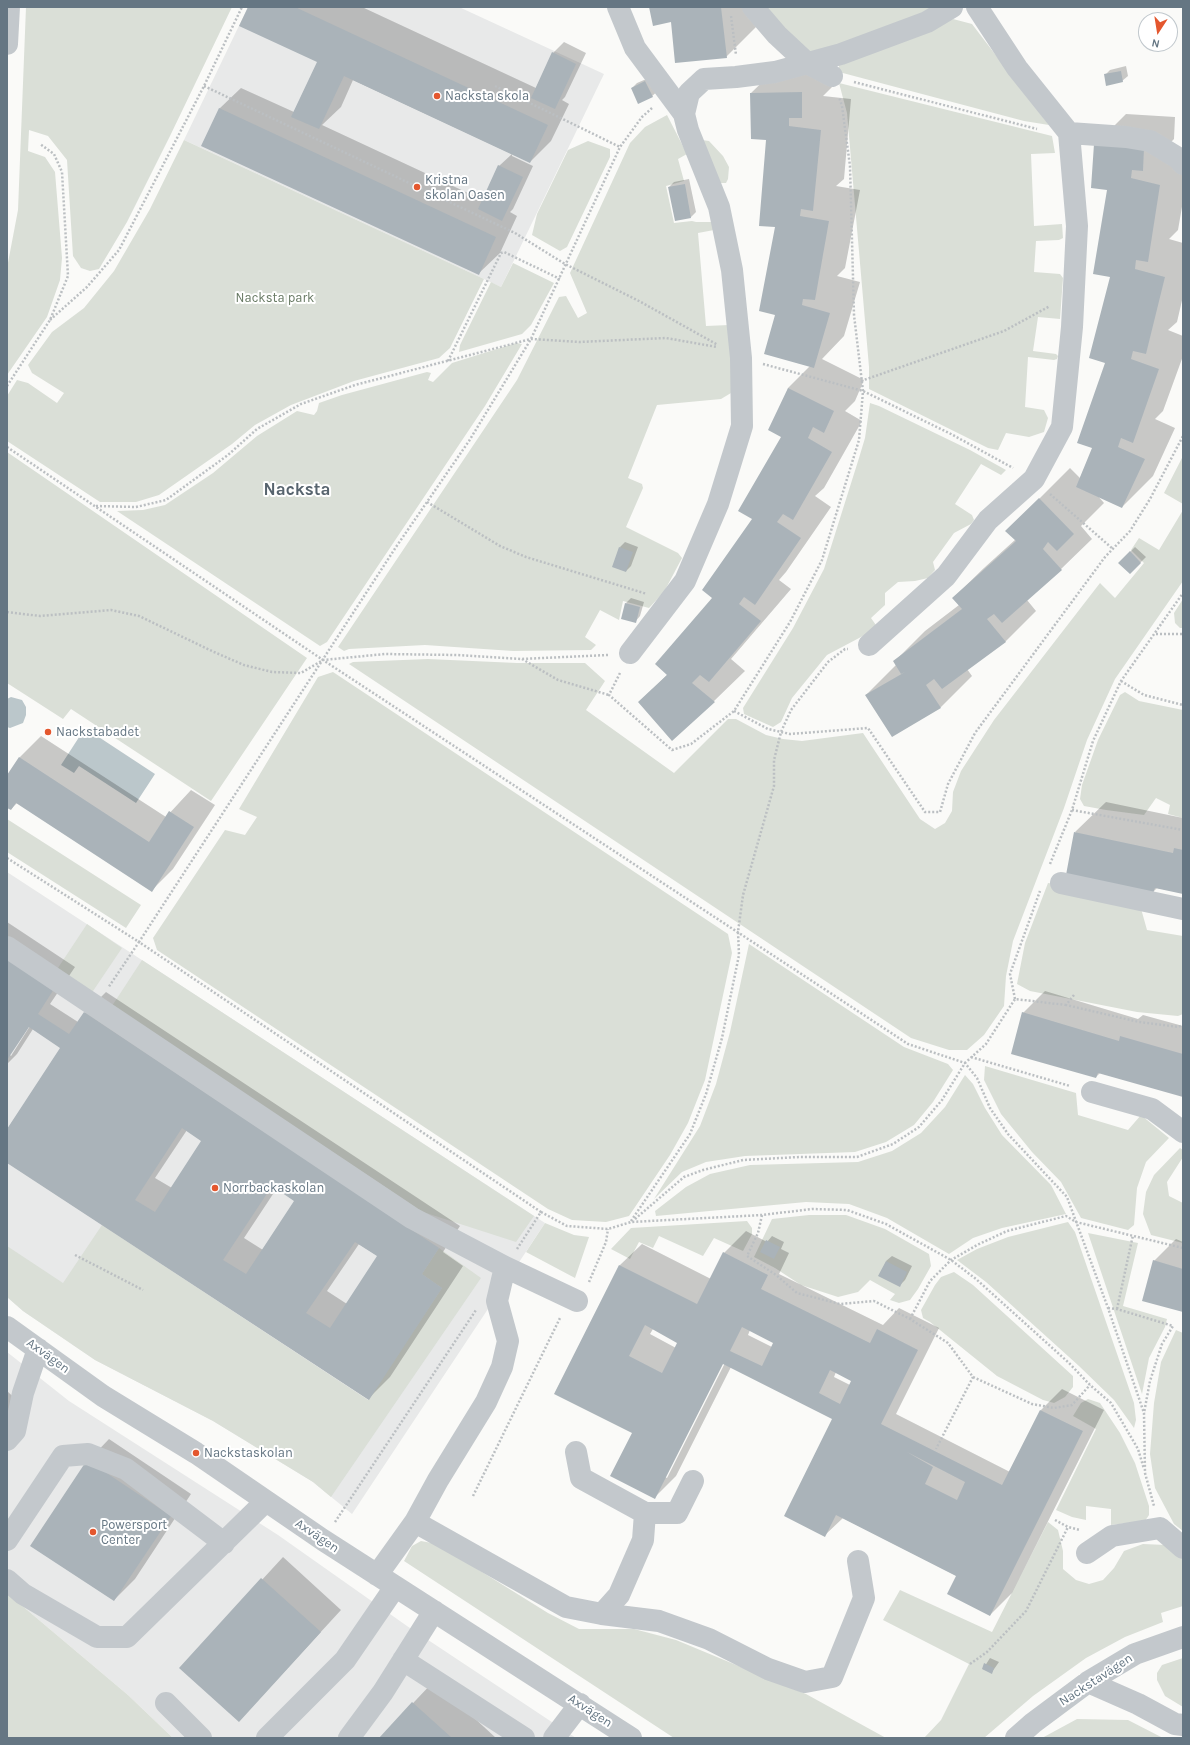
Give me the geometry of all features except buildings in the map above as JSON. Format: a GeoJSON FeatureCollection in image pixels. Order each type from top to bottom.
{"type":"FeatureCollection","features":[{"type":"Feature","properties":{"kind":"street"},"geometry":{"type":"LineString","coordinates":[[7,44],[9,7]]}},
{"type":"Feature","properties":{"kind":"street"},"geometry":{"type":"LineString","coordinates":[[618,7],[635,48],[684,114],[688,130],[719,207],[732,270],[741,358],[742,426],[718,504],[685,581],[630,653]]}},
{"type":"Feature","properties":{"kind":"street"},"geometry":{"type":"LineString","coordinates":[[753,7],[777,35],[807,63],[832,76]]}},
{"type":"Feature","properties":{"kind":"street"},"geometry":{"type":"LineString","coordinates":[[684,114],[689,93],[704,79],[775,72],[841,54],[927,22],[952,7]]}},
{"type":"Feature","properties":{"kind":"street"},"geometry":{"type":"LineString","coordinates":[[869,645],[946,576],[988,520],[1034,480],[1062,427],[1072,327],[1077,226],[1068,133],[1017,68],[977,7]]}},
{"type":"Feature","properties":{"kind":"street"},"geometry":{"type":"LineString","coordinates":[[1068,133],[1126,137],[1150,142],[1178,158],[1183,164]]}},
{"type":"Feature","properties":{"kind":"street"},"geometry":{"type":"LineString","coordinates":[[1051,878],[1183,909]]}},
{"type":"Feature","properties":{"kind":"street"},"geometry":{"type":"LineString","coordinates":[[7,947],[412,1218],[505,1267],[577,1301]]}},
{"type":"Feature","properties":{"kind":"street"},"geometry":{"type":"LineString","coordinates":[[1092,1092],[1152,1109],[1183,1132]]}},
{"type":"Feature","properties":{"kind":"street"},"geometry":{"type":"LineString","coordinates":[[377,1575],[415,1522],[438,1480],[486,1402],[502,1367],[508,1341],[497,1301],[505,1267]]}},
{"type":"Feature","properties":{"kind":"street","name":"Axvägen"},"geometry":{"type":"LineString","coordinates":[[7,1327],[103,1396],[196,1453],[323,1540],[580,1704],[625,1736]]}},
{"type":"Feature","properties":{"kind":"street"},"geometry":{"type":"LineString","coordinates":[[7,1440],[15,1431],[23,1393],[38,1349]]}},
{"type":"Feature","properties":{"kind":"street"},"geometry":{"type":"LineString","coordinates":[[576,1452],[581,1478],[645,1513],[677,1513],[693,1481]]}},
{"type":"Feature","properties":{"kind":"street"},"geometry":{"type":"LineString","coordinates":[[7,1540],[63,1456],[88,1454],[126,1469],[224,1543]]}},
{"type":"Feature","properties":{"kind":"street"},"geometry":{"type":"LineString","coordinates":[[7,1580],[23,1594],[97,1638],[127,1637],[266,1501]]}},
{"type":"Feature","properties":{"kind":"street"},"geometry":{"type":"LineString","coordinates":[[602,1614],[619,1596],[643,1540],[645,1513]]}},
{"type":"Feature","properties":{"kind":"street"},"geometry":{"type":"LineString","coordinates":[[415,1522],[566,1607],[602,1614],[659,1621],[709,1639],[768,1669],[805,1682],[832,1676],[864,1598],[858,1561]]}},
{"type":"Feature","properties":{"kind":"street"},"geometry":{"type":"LineString","coordinates":[[1087,1553],[1112,1536],[1160,1528],[1183,1548]]}},
{"type":"Feature","properties":{"kind":"street"},"geometry":{"type":"LineString","coordinates":[[267,1738],[345,1660],[395,1587]]}},
{"type":"Feature","properties":{"kind":"street"},"geometry":{"type":"LineString","coordinates":[[349,1738],[383,1692],[434,1611]]}},
{"type":"Feature","properties":{"kind":"street","name":"Nackstavägen"},"geometry":{"type":"LineString","coordinates":[[1016,1738],[1033,1723],[1088,1682],[1135,1654],[1183,1637]]}},
{"type":"Feature","properties":{"kind":"street"},"geometry":{"type":"LineString","coordinates":[[403,1660],[524,1738]]}},
{"type":"Feature","properties":{"kind":"street"},"geometry":{"type":"LineString","coordinates":[[1088,1682],[1138,1704],[1175,1724],[1183,1725]]}},
{"type":"Feature","properties":{"kind":"street"},"geometry":{"type":"LineString","coordinates":[[166,1703],[201,1738]]}},
{"type":"Feature","properties":{"kind":"street"},"geometry":{"type":"LineString","coordinates":[[554,1738],[580,1704]]}},
{"type":"Feature","properties":{"kind":"path"},"geometry":{"type":"LineString","coordinates":[[50,320],[87,287],[119,250],[204,86],[242,7]]}},
{"type":"Feature","properties":{"kind":"path"},"geometry":{"type":"LineString","coordinates":[[731,14],[736,55],[736,77]]}},
{"type":"Feature","properties":{"kind":"path"},"geometry":{"type":"LineString","coordinates":[[832,76],[1034,128],[1068,133]]}},
{"type":"Feature","properties":{"kind":"path"},"geometry":{"type":"LineString","coordinates":[[521,659],[558,680],[609,695],[672,750],[691,744],[734,710],[790,622],[822,560],[860,440],[863,391],[854,316],[850,166],[842,106],[832,76]]}},
{"type":"Feature","properties":{"kind":"path"},"geometry":{"type":"LineString","coordinates":[[96,506],[136,507],[166,500],[228,455],[257,429],[301,404],[355,385],[531,339],[579,342],[666,338],[723,348],[639,301],[565,264],[515,233],[204,86]]}},
{"type":"Feature","properties":{"kind":"path"},"geometry":{"type":"LineString","coordinates":[[496,86],[620,147]]}},
{"type":"Feature","properties":{"kind":"path"},"geometry":{"type":"LineString","coordinates":[[96,1007],[427,502],[469,441],[531,339],[620,147],[642,117],[668,93]]}},
{"type":"Feature","properties":{"kind":"path"},"geometry":{"type":"LineString","coordinates":[[7,386],[50,320],[68,276],[62,172],[54,154],[40,144]]}},
{"type":"Feature","properties":{"kind":"path"},"geometry":{"type":"LineString","coordinates":[[448,361],[501,253],[504,252],[560,279]]}},
{"type":"Feature","properties":{"kind":"path"},"geometry":{"type":"LineString","coordinates":[[862,381],[1004,331],[1074,293]]}},
{"type":"Feature","properties":{"kind":"path"},"geometry":{"type":"LineString","coordinates":[[741,358],[863,391],[951,434],[1034,480],[1113,549]]}},
{"type":"Feature","properties":{"kind":"path"},"geometry":{"type":"LineString","coordinates":[[734,710],[768,730],[790,734],[868,728],[925,812],[940,812],[948,784],[974,732],[1105,557],[1130,532],[1150,499],[1183,436]]}},
{"type":"Feature","properties":{"kind":"path"},"geometry":{"type":"LineString","coordinates":[[7,446],[323,660],[908,1044],[965,1063],[977,1078],[990,1108],[1008,1134],[1067,1197],[1108,1308],[1144,1413]]}},
{"type":"Feature","properties":{"kind":"path"},"geometry":{"type":"LineString","coordinates":[[427,502],[500,546],[526,557],[670,601]]}},
{"type":"Feature","properties":{"kind":"path"},"geometry":{"type":"LineString","coordinates":[[631,1222],[684,1177],[703,1170],[743,1160],[800,1156],[857,1156],[893,1144],[919,1127],[942,1100],[965,1063],[986,1044],[1015,999],[1010,974],[1051,878],[1093,741],[1121,681],[1183,593]]}},
{"type":"Feature","properties":{"kind":"path"},"geometry":{"type":"LineString","coordinates":[[7,612],[40,616],[111,610],[139,616],[232,660],[244,665],[272,672],[301,673],[323,660],[385,654],[457,655],[521,659],[587,657],[630,653]]}},
{"type":"Feature","properties":{"kind":"path"},"geometry":{"type":"LineString","coordinates":[[1155,634],[1183,634]]}},
{"type":"Feature","properties":{"kind":"path"},"geometry":{"type":"LineString","coordinates":[[631,1222],[690,1134],[706,1094],[722,1038],[739,954],[738,932],[743,895],[774,786],[774,760],[781,732],[791,710],[828,662],[845,649],[869,645]]}},
{"type":"Feature","properties":{"kind":"path"},"geometry":{"type":"LineString","coordinates":[[609,695],[630,653]]}},
{"type":"Feature","properties":{"kind":"path"},"geometry":{"type":"LineString","coordinates":[[1121,681],[1144,695],[1183,706]]}},
{"type":"Feature","properties":{"kind":"path"},"geometry":{"type":"LineString","coordinates":[[1072,810],[1183,830]]}},
{"type":"Feature","properties":{"kind":"path"},"geometry":{"type":"LineString","coordinates":[[7,858],[138,942],[541,1212],[566,1226],[608,1228],[631,1222],[762,1215],[812,1209],[847,1210],[886,1224],[952,1260],[976,1279],[1111,1403],[1138,1448],[1160,1528]]}},
{"type":"Feature","properties":{"kind":"path"},"geometry":{"type":"LineString","coordinates":[[1066,1005],[1074,995]]}},
{"type":"Feature","properties":{"kind":"path"},"geometry":{"type":"LineString","coordinates":[[1015,999],[1066,1005],[1139,1022],[1178,1027],[1183,1025]]}},
{"type":"Feature","properties":{"kind":"path"},"geometry":{"type":"LineString","coordinates":[[971,1057],[1092,1092]]}},
{"type":"Feature","properties":{"kind":"path"},"geometry":{"type":"LineString","coordinates":[[505,1267],[541,1212]]}},
{"type":"Feature","properties":{"kind":"path"},"geometry":{"type":"LineString","coordinates":[[762,1215],[758,1233],[747,1256],[797,1293],[840,1304],[874,1301],[910,1318],[948,1343],[973,1377],[1032,1404],[1054,1408],[1072,1405],[1090,1385]]}},
{"type":"Feature","properties":{"kind":"path"},"geometry":{"type":"LineString","coordinates":[[910,1318],[930,1281],[952,1260],[977,1245],[1006,1231],[1066,1216],[1076,1222],[1183,1248]]}},
{"type":"Feature","properties":{"kind":"path"},"geometry":{"type":"LineString","coordinates":[[474,1496],[562,1314],[577,1301],[587,1286],[606,1242],[608,1228]]}},
{"type":"Feature","properties":{"kind":"path"},"geometry":{"type":"LineString","coordinates":[[1117,1309],[1133,1235]]}},
{"type":"Feature","properties":{"kind":"path"},"geometry":{"type":"LineString","coordinates":[[76,1255],[143,1290]]}},
{"type":"Feature","properties":{"kind":"path"},"geometry":{"type":"LineString","coordinates":[[323,1540],[479,1306]]}},
{"type":"Feature","properties":{"kind":"path"},"geometry":{"type":"LineString","coordinates":[[1108,1308],[1117,1309],[1174,1326],[1162,1344],[1150,1381],[1144,1413],[1145,1473]]}},
{"type":"Feature","properties":{"kind":"path"},"geometry":{"type":"LineString","coordinates":[[936,1449],[973,1377]]}},
{"type":"Feature","properties":{"kind":"path"},"geometry":{"type":"LineString","coordinates":[[970,1664],[987,1652],[1026,1612],[1068,1528]]}},
{"type":"Feature","properties":{"kind":"shaded area","name":"Kristna skolan Oasen"},"geometry":{"type":"Polygon","coordinates":[[[248,7],[459,7],[604,74],[501,287],[184,140],[248,7]]]}},
{"type":"Feature","properties":{"kind":"shaded area"},"geometry":{"type":"Polygon","coordinates":[[[11,697],[22,700],[26,707],[26,715],[23,723],[10,728],[7,727],[7,699],[11,697]]]}},
{"type":"Feature","properties":{"kind":"shaded area"},"geometry":{"type":"Polygon","coordinates":[[[85,728],[155,774],[136,803],[79,766],[74,773],[61,765],[85,728]]]}},
{"type":"Feature","properties":{"kind":"shaded area"},"geometry":{"type":"Polygon","coordinates":[[[7,872],[545,1223],[352,1514],[313,1482],[213,1421],[95,1360],[23,1311],[7,1297],[7,872]]]}},
{"type":"Feature","properties":{"kind":"shaded area"},"geometry":{"type":"Polygon","coordinates":[[[7,1352],[69,1401],[278,1535],[407,1626],[576,1738],[173,1738],[128,1695],[7,1593],[7,1352]]]}},
{"type":"Feature","properties":{"kind":"green space"},"geometry":{"type":"Polygon","coordinates":[[[26,7],[232,7],[127,222],[99,269],[90,271],[81,268],[73,256],[67,160],[48,136],[29,130],[28,151],[45,157],[55,172],[62,258],[60,280],[47,317],[7,375],[7,268],[18,210],[26,7]]]}},
{"type":"Feature","properties":{"kind":"green space"},"geometry":{"type":"Polygon","coordinates":[[[764,7],[942,7],[840,48],[805,53],[764,7]]]}},
{"type":"Feature","properties":{"kind":"green space"},"geometry":{"type":"Polygon","coordinates":[[[953,19],[972,24],[1049,125],[1024,121],[839,72],[839,65],[953,19]]]}},
{"type":"Feature","properties":{"kind":"green space"},"geometry":{"type":"Polygon","coordinates":[[[839,83],[1052,136],[1055,153],[1031,154],[1034,226],[1062,224],[1063,238],[1059,240],[1036,241],[1034,272],[1060,274],[1063,278],[1060,319],[1038,317],[1033,351],[1056,354],[1058,356],[1057,359],[1054,360],[1028,357],[1025,407],[1044,410],[1048,418],[1044,432],[1029,437],[1006,433],[998,450],[988,448],[869,389],[869,367],[847,113],[839,83]]]}},
{"type":"Feature","properties":{"kind":"green space"},"geometry":{"type":"Polygon","coordinates":[[[667,115],[687,154],[678,159],[684,181],[666,186],[674,223],[692,221],[713,222],[714,230],[698,233],[706,326],[729,325],[736,390],[721,399],[657,405],[628,478],[642,484],[643,488],[626,527],[678,553],[682,558],[664,592],[649,608],[623,601],[619,620],[600,610],[585,637],[596,645],[591,650],[513,651],[425,645],[349,649],[344,651],[338,647],[517,380],[559,297],[566,296],[578,318],[587,313],[570,273],[630,143],[645,127],[667,115]]]}},
{"type":"Feature","properties":{"kind":"green space","name":"Nacksta park"},"geometry":{"type":"Polygon","coordinates":[[[184,140],[484,279],[450,348],[439,358],[354,381],[291,405],[255,425],[232,444],[159,495],[136,502],[100,502],[7,441],[7,396],[17,380],[28,383],[57,403],[64,393],[32,373],[28,365],[52,332],[84,308],[114,271],[150,209],[184,140]]]}},
{"type":"Feature","properties":{"kind":"green space"},"geometry":{"type":"Polygon","coordinates":[[[702,140],[709,141],[723,156],[729,167],[728,179],[726,183],[720,183],[702,140]]]}},
{"type":"Feature","properties":{"kind":"green space"},"geometry":{"type":"Polygon","coordinates":[[[588,141],[610,149],[610,157],[567,247],[560,251],[532,235],[537,214],[568,150],[588,141]]]}},
{"type":"Feature","properties":{"kind":"green space"},"geometry":{"type":"Polygon","coordinates":[[[513,263],[554,283],[531,325],[522,334],[459,352],[460,345],[491,282],[501,287],[513,263]]]}},
{"type":"Feature","properties":{"kind":"green space"},"geometry":{"type":"Polygon","coordinates":[[[516,343],[522,344],[485,406],[327,642],[320,646],[117,511],[143,510],[165,505],[213,473],[257,436],[297,411],[314,415],[317,411],[319,403],[342,395],[427,372],[431,373],[428,380],[433,382],[452,363],[516,343]]]}},
{"type":"Feature","properties":{"kind":"green space"},"geometry":{"type":"Polygon","coordinates":[[[870,403],[970,450],[1006,470],[1001,475],[981,464],[955,504],[972,515],[974,520],[971,524],[954,533],[933,562],[935,570],[928,578],[915,581],[898,582],[885,593],[885,605],[871,618],[878,628],[827,655],[792,698],[781,722],[773,727],[744,714],[743,708],[793,628],[824,569],[865,438],[870,403]]]}},
{"type":"Feature","properties":{"kind":"green space"},"geometry":{"type":"Polygon","coordinates":[[[7,452],[307,658],[211,801],[71,709],[63,719],[7,683],[7,452]]]}},
{"type":"Feature","properties":{"kind":"green space"},"geometry":{"type":"Polygon","coordinates":[[[1183,456],[1183,504],[1164,493],[1183,456]]]}},
{"type":"Feature","properties":{"kind":"green space"},"geometry":{"type":"Polygon","coordinates":[[[1183,510],[1183,581],[1115,679],[1087,740],[1064,808],[1013,941],[1006,976],[1004,1006],[984,1035],[967,1050],[949,1050],[911,1038],[349,664],[353,662],[428,659],[517,663],[585,663],[605,681],[586,710],[674,773],[728,719],[736,719],[766,735],[802,741],[863,733],[920,819],[935,829],[945,823],[952,811],[953,792],[961,771],[994,720],[1100,583],[1115,598],[1144,563],[1131,550],[1139,538],[1159,550],[1183,510]]]}},
{"type":"Feature","properties":{"kind":"green space"},"geometry":{"type":"Polygon","coordinates":[[[1183,599],[1183,628],[1180,628],[1175,623],[1174,613],[1183,599]]]}},
{"type":"Feature","properties":{"kind":"green space"},"geometry":{"type":"Polygon","coordinates":[[[333,672],[728,934],[732,953],[705,1080],[688,1123],[670,1155],[629,1216],[606,1222],[572,1220],[548,1209],[157,950],[153,938],[225,830],[245,835],[257,817],[239,809],[318,677],[333,672]]]}},
{"type":"Feature","properties":{"kind":"green space"},"geometry":{"type":"Polygon","coordinates":[[[1125,692],[1139,701],[1183,710],[1183,818],[1168,814],[1170,805],[1156,798],[1144,815],[1084,806],[1080,799],[1082,785],[1098,740],[1120,695],[1125,692]]]}},
{"type":"Feature","properties":{"kind":"green space"},"geometry":{"type":"Polygon","coordinates":[[[7,819],[141,905],[126,928],[7,852],[7,819]]]}},
{"type":"Feature","properties":{"kind":"green space"},"geometry":{"type":"Polygon","coordinates":[[[1048,883],[1140,905],[1147,930],[1183,936],[1183,1014],[1178,1016],[1137,1012],[1030,991],[1017,984],[1025,943],[1048,883]]]}},
{"type":"Feature","properties":{"kind":"green space"},"geometry":{"type":"Polygon","coordinates":[[[87,924],[122,948],[91,994],[56,971],[87,924]]]}},
{"type":"Feature","properties":{"kind":"green space"},"geometry":{"type":"Polygon","coordinates":[[[749,944],[904,1047],[948,1064],[953,1070],[933,1102],[914,1125],[886,1142],[855,1152],[745,1156],[706,1162],[682,1172],[654,1199],[700,1126],[716,1084],[730,1032],[749,944]]]}},
{"type":"Feature","properties":{"kind":"green space"},"geometry":{"type":"Polygon","coordinates":[[[142,960],[534,1216],[516,1242],[423,1212],[112,1006],[142,960]]]}},
{"type":"Feature","properties":{"kind":"green space"},"geometry":{"type":"Polygon","coordinates":[[[985,1066],[1076,1093],[1078,1115],[1128,1130],[1141,1115],[1169,1138],[1146,1162],[1137,1188],[1134,1225],[1128,1230],[1081,1218],[1061,1182],[1032,1152],[1001,1114],[984,1080],[985,1066]]]}},
{"type":"Feature","properties":{"kind":"green space"},"geometry":{"type":"Polygon","coordinates":[[[965,1075],[973,1084],[985,1108],[1002,1135],[1051,1185],[1066,1214],[1002,1228],[973,1238],[949,1254],[887,1218],[849,1204],[806,1202],[656,1216],[655,1211],[686,1187],[710,1174],[750,1165],[858,1162],[892,1151],[921,1133],[945,1107],[965,1075]]]}},
{"type":"Feature","properties":{"kind":"green space"},"geometry":{"type":"Polygon","coordinates":[[[1180,1148],[1183,1150],[1183,1157],[1167,1182],[1169,1196],[1183,1203],[1183,1243],[1151,1235],[1143,1214],[1146,1192],[1154,1175],[1180,1148]]]}},
{"type":"Feature","properties":{"kind":"green space"},"geometry":{"type":"Polygon","coordinates":[[[809,1215],[846,1215],[885,1229],[929,1254],[931,1266],[910,1300],[899,1303],[890,1300],[895,1294],[870,1280],[858,1292],[838,1297],[801,1285],[775,1268],[754,1257],[772,1219],[809,1215]]]}},
{"type":"Feature","properties":{"kind":"green space"},"geometry":{"type":"Polygon","coordinates":[[[747,1221],[752,1228],[752,1234],[743,1251],[714,1238],[703,1256],[659,1236],[653,1248],[639,1242],[630,1259],[611,1249],[631,1228],[747,1221]]]}},
{"type":"Feature","properties":{"kind":"green space"},"geometry":{"type":"Polygon","coordinates":[[[1068,1222],[1075,1232],[1134,1403],[1136,1420],[1134,1428],[1114,1400],[1079,1366],[986,1282],[957,1260],[977,1249],[1008,1237],[1068,1222]]]}},
{"type":"Feature","properties":{"kind":"green space"},"geometry":{"type":"Polygon","coordinates":[[[545,1223],[574,1235],[589,1237],[575,1278],[526,1252],[545,1223]]]}},
{"type":"Feature","properties":{"kind":"green space"},"geometry":{"type":"Polygon","coordinates":[[[102,1225],[368,1400],[442,1288],[422,1274],[439,1248],[481,1278],[331,1497],[313,1482],[213,1421],[95,1360],[23,1311],[7,1297],[7,1246],[63,1283],[102,1225]]]}},
{"type":"Feature","properties":{"kind":"green space"},"geometry":{"type":"Polygon","coordinates":[[[1088,1233],[1138,1243],[1123,1306],[1167,1319],[1165,1327],[1149,1358],[1142,1394],[1088,1233]]]}},
{"type":"Feature","properties":{"kind":"green space"},"geometry":{"type":"Polygon","coordinates":[[[954,1272],[973,1285],[1073,1376],[1073,1387],[1065,1397],[1054,1403],[1043,1400],[997,1376],[923,1318],[921,1310],[935,1285],[941,1277],[954,1272]]]}},
{"type":"Feature","properties":{"kind":"green space"},"geometry":{"type":"Polygon","coordinates":[[[1176,1330],[1183,1333],[1183,1531],[1174,1524],[1155,1488],[1150,1454],[1154,1403],[1161,1362],[1176,1330]]]}},
{"type":"Feature","properties":{"kind":"green space"},"geometry":{"type":"Polygon","coordinates":[[[1088,1399],[1100,1403],[1120,1433],[1135,1463],[1149,1506],[1149,1515],[1145,1521],[1111,1525],[1111,1509],[1086,1506],[1086,1520],[1072,1517],[1056,1510],[1096,1429],[1073,1416],[1081,1403],[1088,1399]]]}},
{"type":"Feature","properties":{"kind":"green space"},"geometry":{"type":"Polygon","coordinates":[[[1048,1522],[1058,1530],[1063,1551],[1063,1569],[1076,1580],[1089,1584],[1103,1580],[1114,1568],[1124,1551],[1143,1544],[1166,1545],[1183,1558],[1183,1606],[1161,1613],[1163,1622],[1125,1637],[1086,1658],[1033,1696],[984,1738],[924,1738],[941,1720],[969,1664],[883,1620],[900,1590],[992,1632],[1048,1522]]]}},
{"type":"Feature","properties":{"kind":"green space"},"geometry":{"type":"Polygon","coordinates":[[[421,1541],[437,1544],[548,1613],[579,1629],[634,1629],[676,1640],[806,1694],[886,1738],[674,1738],[404,1561],[412,1546],[421,1541]]]}},
{"type":"Feature","properties":{"kind":"green space"},"geometry":{"type":"Polygon","coordinates":[[[7,1593],[128,1695],[173,1738],[7,1738],[7,1593]]]}},
{"type":"Feature","properties":{"kind":"green space"},"geometry":{"type":"Polygon","coordinates":[[[1183,1658],[1183,1707],[1165,1696],[1157,1680],[1157,1673],[1162,1665],[1183,1658]]]}},
{"type":"Feature","properties":{"kind":"green space"},"geometry":{"type":"Polygon","coordinates":[[[1077,1719],[1128,1720],[1163,1738],[1042,1738],[1077,1719]]]}},
{"type":"Feature","properties":{"kind":"place","name":"Nacksta skola"},"geometry":{"type":"Point","coordinates":[437,96]}},
{"type":"Feature","properties":{"kind":"place","name":"Kristna skolan Oasen"},"geometry":{"type":"Point","coordinates":[417,187]}},
{"type":"Feature","properties":{"kind":"place","name":"Nackstabadet"},"geometry":{"type":"Point","coordinates":[48,732]}},
{"type":"Feature","properties":{"kind":"place","name":"Norrbackaskolan"},"geometry":{"type":"Point","coordinates":[215,1188]}},
{"type":"Feature","properties":{"kind":"place","name":"Nackstaskolan"},"geometry":{"type":"Point","coordinates":[196,1453]}},
{"type":"Feature","properties":{"kind":"place","name":"Powersport Center"},"geometry":{"type":"Point","coordinates":[93,1532]}},
{"type":"Feature","properties":{"kind":"district","name":"Nacksta"},"geometry":{"type":"Point","coordinates":[297,490]}}]}
